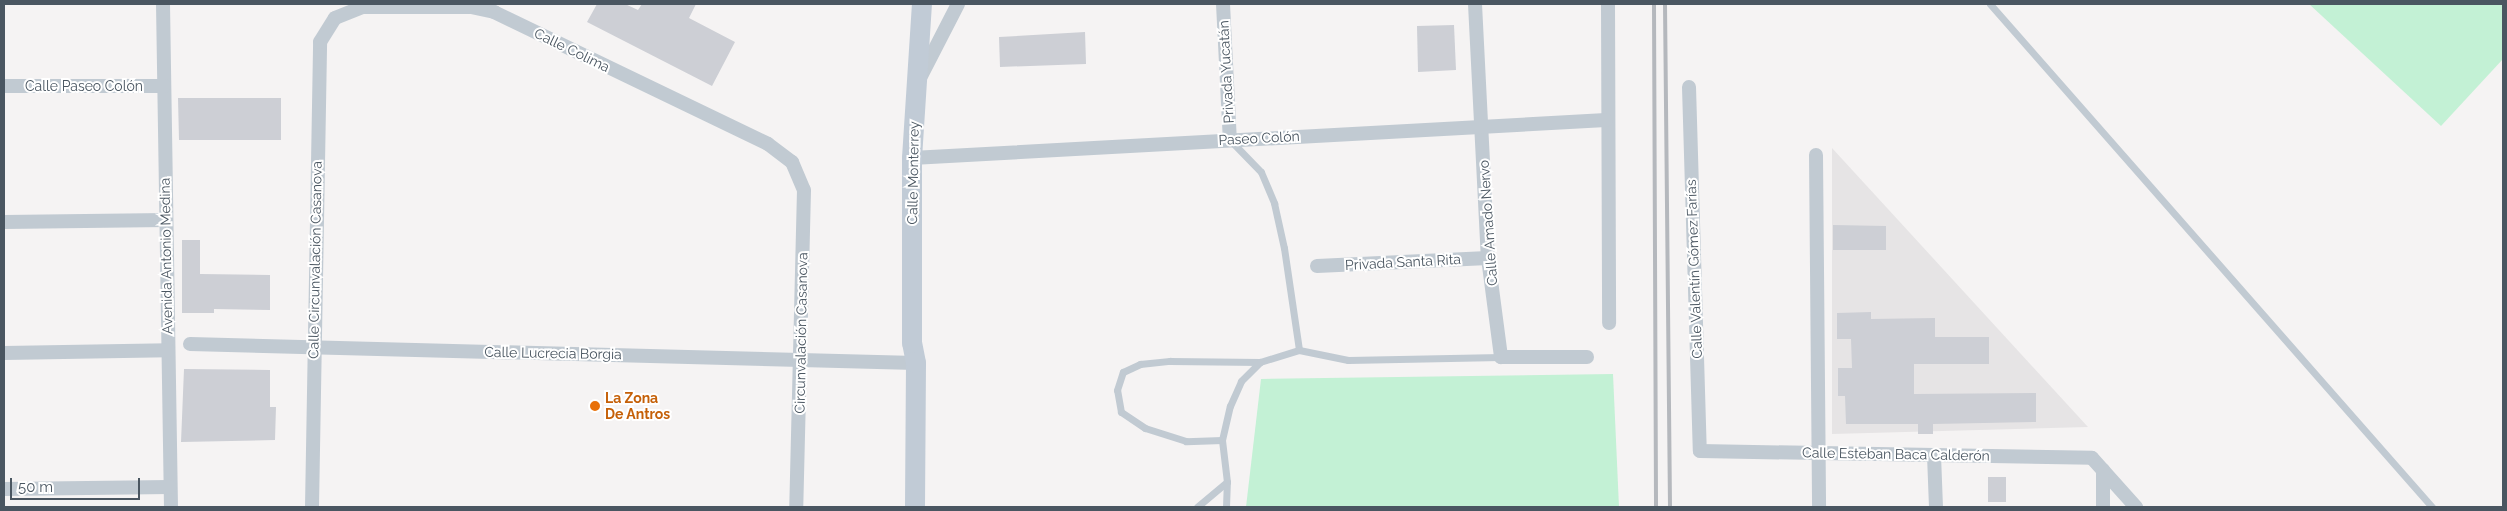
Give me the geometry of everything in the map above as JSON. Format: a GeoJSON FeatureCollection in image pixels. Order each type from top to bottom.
{"type":"FeatureCollection","features":[{"type":"Feature","properties":{"kind":"street","name":"Avenida Antonio Medina"},"geometry":{"type":"LineString","coordinates":[[162,4],[171,507]]}},
{"type":"Feature","properties":{"kind":"street","name":"Calle Monterrey"},"geometry":{"type":"LineString","coordinates":[[902,507],[912,342],[912,158],[922,4]]}},
{"type":"Feature","properties":{"kind":"street"},"geometry":{"type":"LineString","coordinates":[[917,83],[958,4]]}},
{"type":"Feature","properties":{"kind":"street","name":"Privada Yucatán"},"geometry":{"type":"LineString","coordinates":[[1223,4],[1230,140]]}},
{"type":"Feature","properties":{"kind":"street","name":"Calle Amado Nervo"},"geometry":{"type":"LineString","coordinates":[[1475,4],[1488,258],[1501,356]]}},
{"type":"Feature","properties":{"kind":"street"},"geometry":{"type":"LineString","coordinates":[[1608,4],[1606,120],[1609,323]]}},
{"type":"Feature","properties":{"kind":"street","name":"Calle Colima"},"geometry":{"type":"LineString","coordinates":[[335,18],[362,7],[471,7],[494,12],[768,144],[792,162]]}},
{"type":"Feature","properties":{"kind":"street","name":"Calle Circunvalación Casanova"},"geometry":{"type":"LineString","coordinates":[[312,507],[312,348],[320,42],[335,18]]}},
{"type":"Feature","properties":{"kind":"street","name":"Calle Paseo Colón"},"geometry":{"type":"LineString","coordinates":[[4,86],[164,86]]}},
{"type":"Feature","properties":{"kind":"street","name":"Calle Valentín Gómez Farías"},"geometry":{"type":"LineString","coordinates":[[1689,87],[1700,451]]}},
{"type":"Feature","properties":{"kind":"street","name":"Paseo Colón"},"geometry":{"type":"LineString","coordinates":[[912,158],[1606,120]]}},
{"type":"Feature","properties":{"kind":"street"},"geometry":{"type":"LineString","coordinates":[[1816,156],[1819,507]]}},
{"type":"Feature","properties":{"kind":"street","name":"Circunvalación Casanova"},"geometry":{"type":"LineString","coordinates":[[792,162],[804,190],[796,507]]}},
{"type":"Feature","properties":{"kind":"street"},"geometry":{"type":"LineString","coordinates":[[4,222],[166,220]]}},
{"type":"Feature","properties":{"kind":"street","name":"Privada Santa Rita"},"geometry":{"type":"LineString","coordinates":[[1317,266],[1488,258]]}},
{"type":"Feature","properties":{"kind":"street","name":"Calle Lucrecia Borgia"},"geometry":{"type":"LineString","coordinates":[[190,344],[800,358],[911,363]]}},
{"type":"Feature","properties":{"kind":"street"},"geometry":{"type":"LineString","coordinates":[[4,352],[168,350]]}},
{"type":"Feature","properties":{"kind":"street"},"geometry":{"type":"LineString","coordinates":[[1501,356],[1587,357]]}},
{"type":"Feature","properties":{"kind":"street","name":"Calle Monterrey"},"geometry":{"type":"LineString","coordinates":[[911,363],[915,507]]}},
{"type":"Feature","properties":{"kind":"street","name":"Calle Esteban Baca Calderón"},"geometry":{"type":"LineString","coordinates":[[1700,451],[1818,451],[2092,458],[2103,470]]}},
{"type":"Feature","properties":{"kind":"street"},"geometry":{"type":"LineString","coordinates":[[1934,455],[1936,507]]}},
{"type":"Feature","properties":{"kind":"street"},"geometry":{"type":"LineString","coordinates":[[2103,470],[2104,507]]}},
{"type":"Feature","properties":{"kind":"street"},"geometry":{"type":"LineString","coordinates":[[2103,470],[2136,507]]}},
{"type":"Feature","properties":{"kind":"street"},"geometry":{"type":"LineString","coordinates":[[4,489],[170,487]]}},
{"type":"Feature","properties":{"kind":"lane"},"geometry":{"type":"LineString","coordinates":[[1990,4],[2432,507]]}},
{"type":"Feature","properties":{"kind":"lane"},"geometry":{"type":"LineString","coordinates":[[1230,140],[1261,172],[1274,203],[1284,248],[1299,350]]}},
{"type":"Feature","properties":{"kind":"lane"},"geometry":{"type":"LineString","coordinates":[[1222,440],[1186,441],[1145,428],[1121,412],[1117,390],[1123,372],[1140,364],[1170,361],[1260,362],[1299,350],[1348,360],[1501,356]]}},
{"type":"Feature","properties":{"kind":"lane"},"geometry":{"type":"LineString","coordinates":[[1226,507],[1227,482],[1222,440],[1230,406],[1241,381],[1260,362]]}},
{"type":"Feature","properties":{"kind":"lane"},"geometry":{"type":"LineString","coordinates":[[1197,507],[1227,482]]}},
{"type":"Feature","properties":{"kind":"shaded area"},"geometry":{"type":"Polygon","coordinates":[[[1832,148],[2088,427],[1832,434],[1832,148]]]}},
{"type":"Feature","properties":{"kind":"green space"},"geometry":{"type":"Polygon","coordinates":[[[2309,4],[2503,4],[2503,59],[2441,126],[2309,4]]]}},
{"type":"Feature","properties":{"kind":"green space"},"geometry":{"type":"Polygon","coordinates":[[[1613,374],[1619,507],[1246,507],[1261,379],[1613,374]]]}},
{"type":"Feature","properties":{"kind":"building"},"geometry":{"type":"Polygon","coordinates":[[[597,4],[625,4],[638,10],[642,4],[696,4],[689,18],[735,42],[712,86],[587,22],[597,4]]]}},
{"type":"Feature","properties":{"kind":"building"},"geometry":{"type":"Polygon","coordinates":[[[1454,25],[1456,70],[1418,72],[1417,26],[1454,25]]]}},
{"type":"Feature","properties":{"kind":"building"},"geometry":{"type":"Polygon","coordinates":[[[1085,32],[1086,64],[1000,67],[999,37],[1085,32]]]}},
{"type":"Feature","properties":{"kind":"building"},"geometry":{"type":"Polygon","coordinates":[[[178,98],[281,98],[281,140],[179,140],[178,98]]]}},
{"type":"Feature","properties":{"kind":"building"},"geometry":{"type":"Polygon","coordinates":[[[1833,225],[1886,226],[1886,250],[1833,250],[1833,225]]]}},
{"type":"Feature","properties":{"kind":"building"},"geometry":{"type":"Polygon","coordinates":[[[182,240],[200,240],[200,274],[270,275],[270,310],[214,309],[214,313],[182,313],[182,240]]]}},
{"type":"Feature","properties":{"kind":"building"},"geometry":{"type":"Polygon","coordinates":[[[1871,312],[1871,319],[1935,318],[1935,337],[1989,337],[1989,364],[1914,364],[1914,394],[2036,393],[2036,422],[1933,424],[1933,434],[1918,434],[1918,424],[1846,424],[1845,396],[1838,396],[1838,368],[1852,368],[1851,339],[1837,339],[1837,313],[1871,312]]]}},
{"type":"Feature","properties":{"kind":"building"},"geometry":{"type":"Polygon","coordinates":[[[184,369],[270,370],[270,407],[276,407],[275,440],[181,442],[184,369]]]}},
{"type":"Feature","properties":{"kind":"building"},"geometry":{"type":"Polygon","coordinates":[[[1988,477],[2006,477],[2006,502],[1988,502],[1988,477]]]}},
{"type":"Feature","properties":{"kind":"railway"},"geometry":{"type":"LineString","coordinates":[[1654,4],[1656,507]]}},
{"type":"Feature","properties":{"kind":"railway"},"geometry":{"type":"LineString","coordinates":[[1665,4],[1670,507]]}},
{"type":"Feature","properties":{"kind":"place","name":"La Zona De Antros"},"geometry":{"type":"Point","coordinates":[595,406]}}]}
